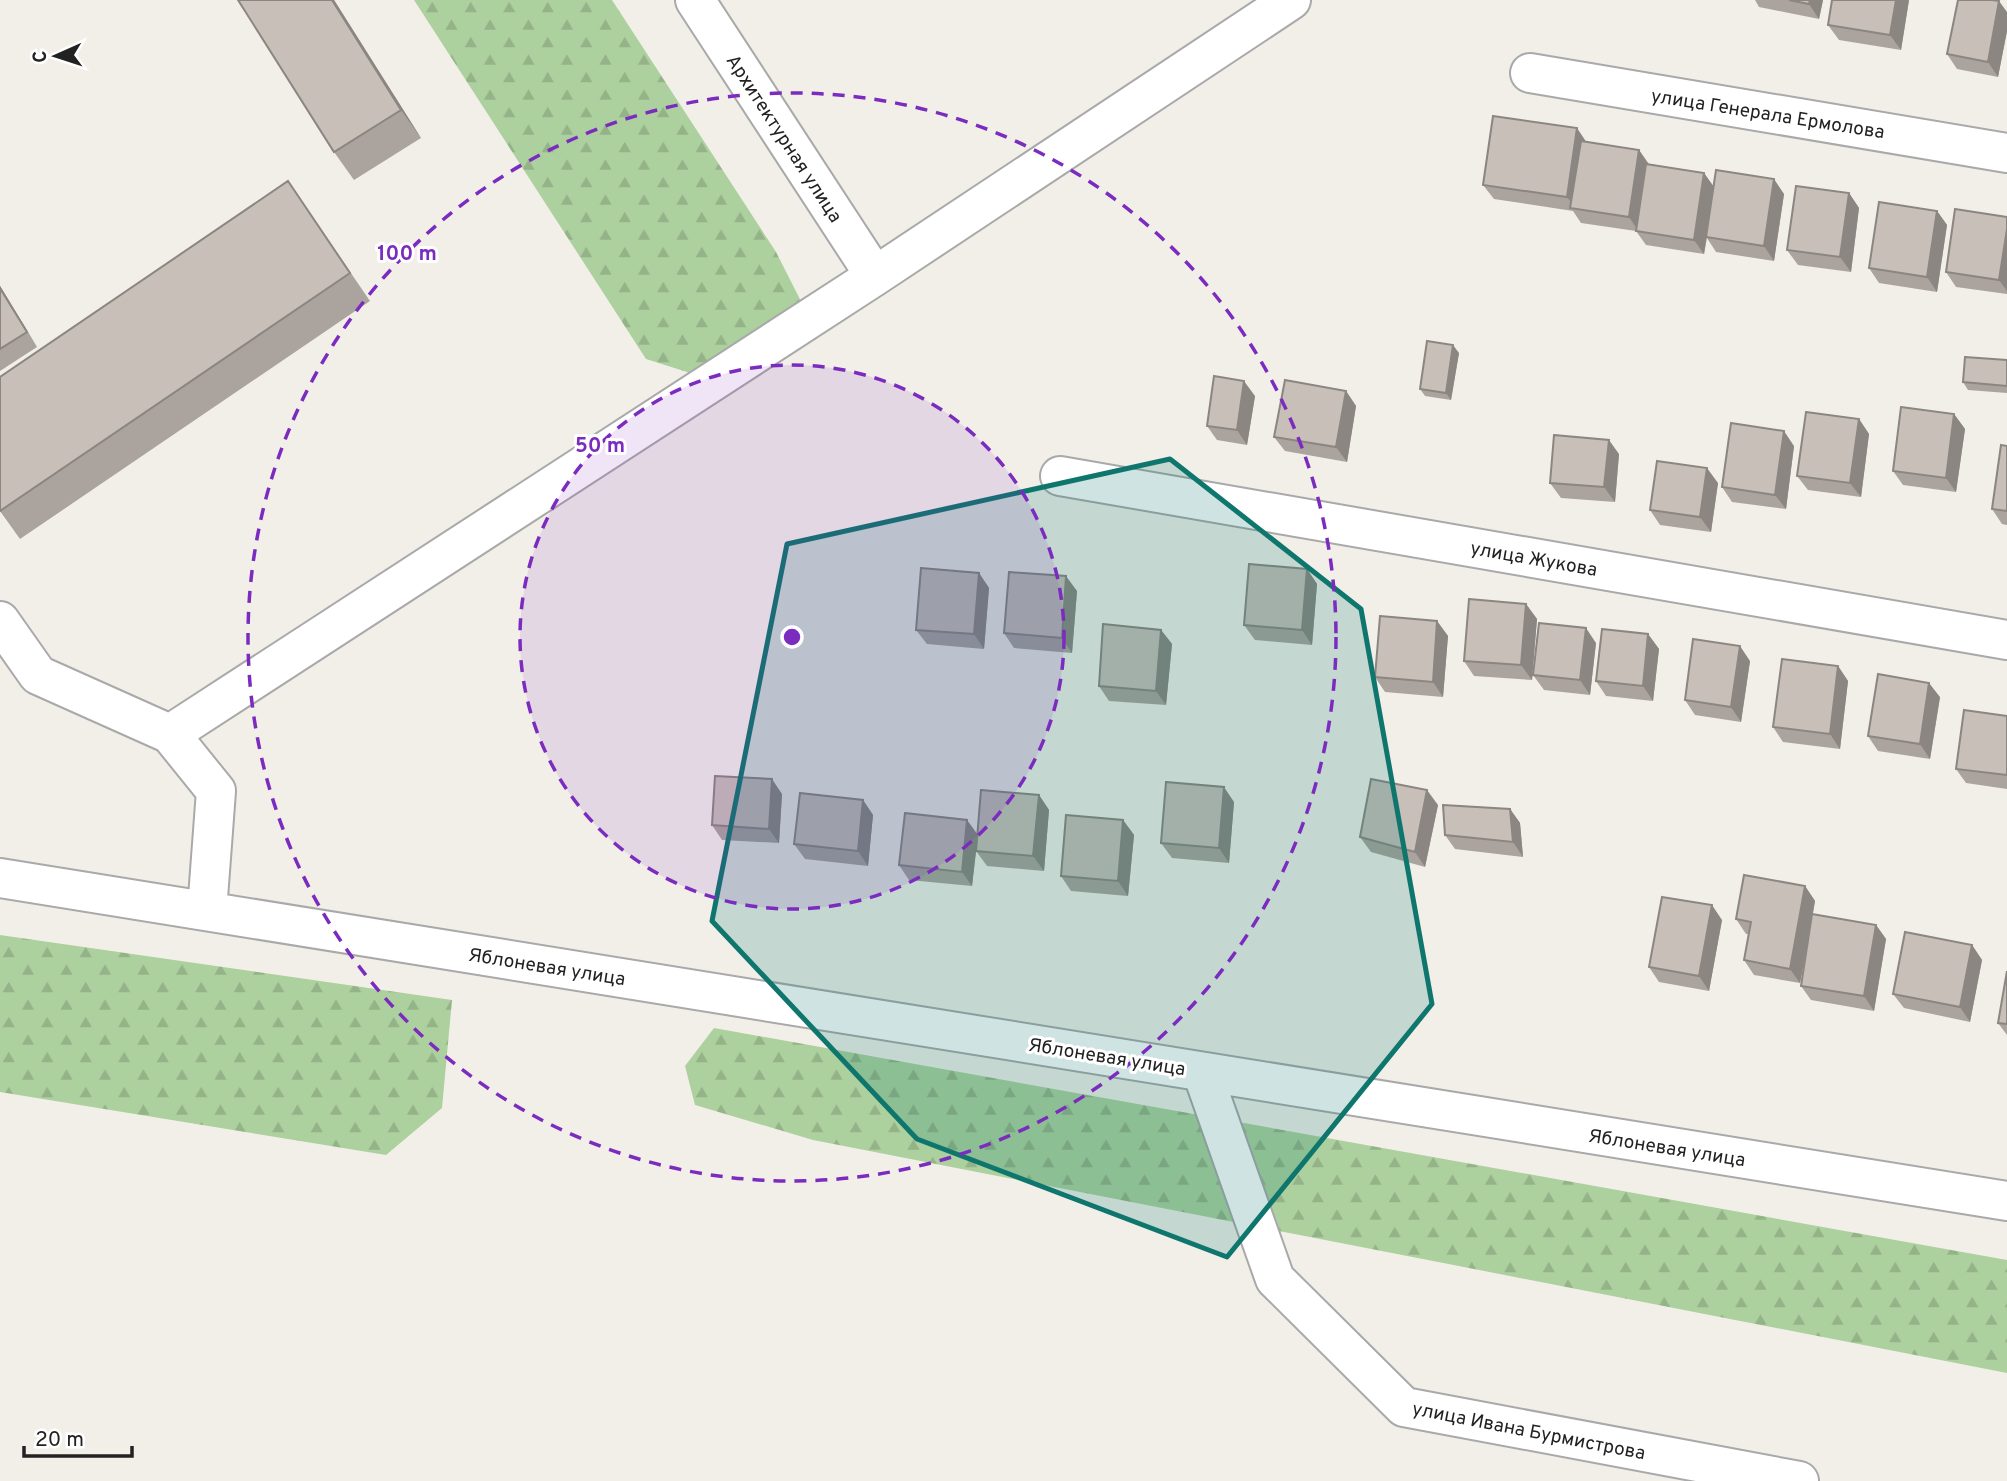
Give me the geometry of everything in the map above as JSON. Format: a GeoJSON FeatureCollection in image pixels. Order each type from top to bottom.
{"type":"FeatureCollection","features":[{"type":"Feature","properties":{"kind":"street","name":"Архитектурная улица"},"geometry":{"type":"LineString","coordinates":[[695,0],[875,276]]}},
{"type":"Feature","properties":{"kind":"street"},"geometry":{"type":"LineString","coordinates":[[170,734],[875,276],[1291,0]]}},
{"type":"Feature","properties":{"kind":"street","name":"улица Генерала Ермолова"},"geometry":{"type":"LineString","coordinates":[[1530,74],[2007,153]]}},
{"type":"Feature","properties":{"kind":"street","name":"улица Жукова"},"geometry":{"type":"LineString","coordinates":[[1060,476],[2007,640]]}},
{"type":"Feature","properties":{"kind":"street"},"geometry":{"type":"LineString","coordinates":[[0,621],[38,675],[170,734],[216,791],[207,911]]}},
{"type":"Feature","properties":{"kind":"street","name":"Яблоневая улица"},"geometry":{"type":"LineString","coordinates":[[0,878],[2007,1201]]}},
{"type":"Feature","properties":{"kind":"street","name":"улица Ивана Бурмистрова"},"geometry":{"type":"LineString","coordinates":[[1202,1072],[1275,1279],[1405,1407],[1799,1481]]}},
{"type":"Feature","properties":{"kind":"highlighted area"},"geometry":{"type":"Polygon","coordinates":[[[1170,459],[1361,609],[1432,1004],[1227,1257],[917,1139],[712,921],[787,544],[1170,459]]]}},
{"type":"Feature","properties":{"kind":"green space"},"geometry":{"type":"Polygon","coordinates":[[[414,0],[612,0],[776,252],[809,317],[706,378],[646,359],[414,0]]]}},
{"type":"Feature","properties":{"kind":"green space"},"geometry":{"type":"Polygon","coordinates":[[[0,935],[452,1000],[442,1108],[386,1155],[0,1092],[0,935]]]}},
{"type":"Feature","properties":{"kind":"green space"},"geometry":{"type":"Polygon","coordinates":[[[714,1028],[2007,1260],[2007,1373],[813,1140],[695,1105],[685,1066],[714,1028]]]}},
{"type":"Feature","properties":{"kind":"building"},"geometry":{"type":"Polygon","coordinates":[[[238,0],[332,0],[401,110],[334,152],[238,0]]]}},
{"type":"Feature","properties":{"kind":"building"},"geometry":{"type":"Polygon","coordinates":[[[1789,0],[1810,0],[1809,4],[1789,0]]]}},
{"type":"Feature","properties":{"kind":"building"},"geometry":{"type":"Polygon","coordinates":[[[1832,0],[1896,0],[1890,35],[1828,25],[1832,0]]]}},
{"type":"Feature","properties":{"kind":"building"},"geometry":{"type":"Polygon","coordinates":[[[1958,0],[1999,1],[1988,62],[1947,54],[1958,0]]]}},
{"type":"Feature","properties":{"kind":"building"},"geometry":{"type":"Polygon","coordinates":[[[1493,116],[1577,128],[1567,197],[1483,185],[1493,116]]]}},
{"type":"Feature","properties":{"kind":"building"},"geometry":{"type":"Polygon","coordinates":[[[1581,141],[1639,150],[1629,217],[1570,208],[1581,141]]]}},
{"type":"Feature","properties":{"kind":"building"},"geometry":{"type":"Polygon","coordinates":[[[1646,164],[1704,173],[1694,240],[1636,231],[1646,164]]]}},
{"type":"Feature","properties":{"kind":"building"},"geometry":{"type":"Polygon","coordinates":[[[1716,170],[1774,179],[1764,246],[1706,237],[1716,170]]]}},
{"type":"Feature","properties":{"kind":"building"},"geometry":{"type":"Polygon","coordinates":[[[288,181],[350,273],[0,511],[0,377],[288,181]]]}},
{"type":"Feature","properties":{"kind":"building"},"geometry":{"type":"Polygon","coordinates":[[[1796,186],[1849,193],[1840,257],[1787,250],[1796,186]]]}},
{"type":"Feature","properties":{"kind":"building"},"geometry":{"type":"Polygon","coordinates":[[[1879,202],[1937,211],[1927,277],[1869,268],[1879,202]]]}},
{"type":"Feature","properties":{"kind":"building"},"geometry":{"type":"Polygon","coordinates":[[[1955,209],[2007,217],[1999,280],[1946,272],[1955,209]]]}},
{"type":"Feature","properties":{"kind":"building"},"geometry":{"type":"Polygon","coordinates":[[[0,288],[27,332],[0,349],[0,288]]]}},
{"type":"Feature","properties":{"kind":"building"},"geometry":{"type":"Polygon","coordinates":[[[1427,341],[1453,345],[1446,393],[1420,389],[1427,341]]]}},
{"type":"Feature","properties":{"kind":"building"},"geometry":{"type":"Polygon","coordinates":[[[1965,357],[2007,360],[2007,386],[1963,382],[1965,357]]]}},
{"type":"Feature","properties":{"kind":"building"},"geometry":{"type":"Polygon","coordinates":[[[1214,376],[1244,381],[1237,430],[1207,426],[1214,376]]]}},
{"type":"Feature","properties":{"kind":"building"},"geometry":{"type":"Polygon","coordinates":[[[1285,380],[1346,391],[1336,447],[1274,437],[1285,380]]]}},
{"type":"Feature","properties":{"kind":"building"},"geometry":{"type":"Polygon","coordinates":[[[1901,407],[1954,414],[1946,478],[1893,471],[1901,407]]]}},
{"type":"Feature","properties":{"kind":"building"},"geometry":{"type":"Polygon","coordinates":[[[1806,412],[1859,419],[1850,483],[1797,476],[1806,412]]]}},
{"type":"Feature","properties":{"kind":"building"},"geometry":{"type":"Polygon","coordinates":[[[1731,423],[1784,431],[1775,495],[1722,487],[1731,423]]]}},
{"type":"Feature","properties":{"kind":"building"},"geometry":{"type":"Polygon","coordinates":[[[1554,435],[1609,440],[1604,487],[1550,483],[1554,435]]]}},
{"type":"Feature","properties":{"kind":"building"},"geometry":{"type":"Polygon","coordinates":[[[2001,445],[2007,446],[2007,511],[1992,509],[2001,445]]]}},
{"type":"Feature","properties":{"kind":"building"},"geometry":{"type":"Polygon","coordinates":[[[1657,461],[1707,468],[1700,517],[1650,510],[1657,461]]]}},
{"type":"Feature","properties":{"kind":"building"},"geometry":{"type":"Polygon","coordinates":[[[1249,564],[1307,569],[1302,630],[1244,625],[1249,564]]]}},
{"type":"Feature","properties":{"kind":"building"},"geometry":{"type":"Polygon","coordinates":[[[921,568],[979,573],[974,634],[916,630],[921,568]]]}},
{"type":"Feature","properties":{"kind":"building"},"geometry":{"type":"Polygon","coordinates":[[[1009,572],[1066,576],[1062,638],[1004,633],[1009,572]]]}},
{"type":"Feature","properties":{"kind":"building"},"geometry":{"type":"Polygon","coordinates":[[[1469,599],[1526,604],[1521,665],[1464,661],[1469,599]]]}},
{"type":"Feature","properties":{"kind":"building"},"geometry":{"type":"Polygon","coordinates":[[[1380,616],[1437,621],[1433,682],[1375,677],[1380,616]]]}},
{"type":"Feature","properties":{"kind":"building"},"geometry":{"type":"Polygon","coordinates":[[[1539,623],[1586,628],[1580,680],[1533,675],[1539,623]]]}},
{"type":"Feature","properties":{"kind":"building"},"geometry":{"type":"Polygon","coordinates":[[[1103,624],[1161,630],[1156,691],[1099,686],[1103,624]]]}},
{"type":"Feature","properties":{"kind":"building"},"geometry":{"type":"Polygon","coordinates":[[[1602,629],[1648,634],[1643,686],[1596,681],[1602,629]]]}},
{"type":"Feature","properties":{"kind":"building"},"geometry":{"type":"Polygon","coordinates":[[[1693,639],[1740,646],[1731,707],[1685,700],[1693,639]]]}},
{"type":"Feature","properties":{"kind":"building"},"geometry":{"type":"Polygon","coordinates":[[[1782,659],[1838,666],[1830,734],[1773,727],[1782,659]]]}},
{"type":"Feature","properties":{"kind":"building"},"geometry":{"type":"Polygon","coordinates":[[[1878,674],[1929,683],[1920,744],[1868,736],[1878,674]]]}},
{"type":"Feature","properties":{"kind":"building"},"geometry":{"type":"Polygon","coordinates":[[[1964,710],[2007,716],[2007,775],[1956,769],[1964,710]]]}},
{"type":"Feature","properties":{"kind":"building"},"geometry":{"type":"Polygon","coordinates":[[[715,776],[772,779],[769,829],[712,825],[715,776]]]}},
{"type":"Feature","properties":{"kind":"building"},"geometry":{"type":"Polygon","coordinates":[[[1371,779],[1427,790],[1415,852],[1360,837],[1371,779]]]}},
{"type":"Feature","properties":{"kind":"building"},"geometry":{"type":"Polygon","coordinates":[[[1166,782],[1224,787],[1219,848],[1161,843],[1166,782]]]}},
{"type":"Feature","properties":{"kind":"building"},"geometry":{"type":"Polygon","coordinates":[[[981,790],[1039,795],[1033,856],[976,851],[981,790]]]}},
{"type":"Feature","properties":{"kind":"building"},"geometry":{"type":"Polygon","coordinates":[[[800,793],[863,800],[858,851],[794,844],[800,793]]]}},
{"type":"Feature","properties":{"kind":"building"},"geometry":{"type":"Polygon","coordinates":[[[1443,805],[1510,809],[1513,842],[1445,835],[1443,805]]]}},
{"type":"Feature","properties":{"kind":"building"},"geometry":{"type":"Polygon","coordinates":[[[905,813],[967,820],[962,872],[899,865],[905,813]]]}},
{"type":"Feature","properties":{"kind":"building"},"geometry":{"type":"Polygon","coordinates":[[[1066,815],[1123,820],[1118,881],[1061,876],[1066,815]]]}},
{"type":"Feature","properties":{"kind":"building"},"geometry":{"type":"Polygon","coordinates":[[[1744,875],[1805,886],[1790,969],[1744,960],[1751,922],[1736,919],[1744,875]]]}},
{"type":"Feature","properties":{"kind":"building"},"geometry":{"type":"Polygon","coordinates":[[[1662,897],[1712,905],[1699,976],[1649,967],[1662,897]]]}},
{"type":"Feature","properties":{"kind":"building"},"geometry":{"type":"Polygon","coordinates":[[[1812,914],[1876,925],[1864,996],[1801,986],[1812,914]]]}},
{"type":"Feature","properties":{"kind":"building"},"geometry":{"type":"Polygon","coordinates":[[[1905,932],[1972,945],[1960,1007],[1893,994],[1905,932]]]}},
{"type":"Feature","properties":{"kind":"building"},"geometry":{"type":"Polygon","coordinates":[[[2007,971],[2007,1024],[1998,1023],[2007,971]]]}}]}
